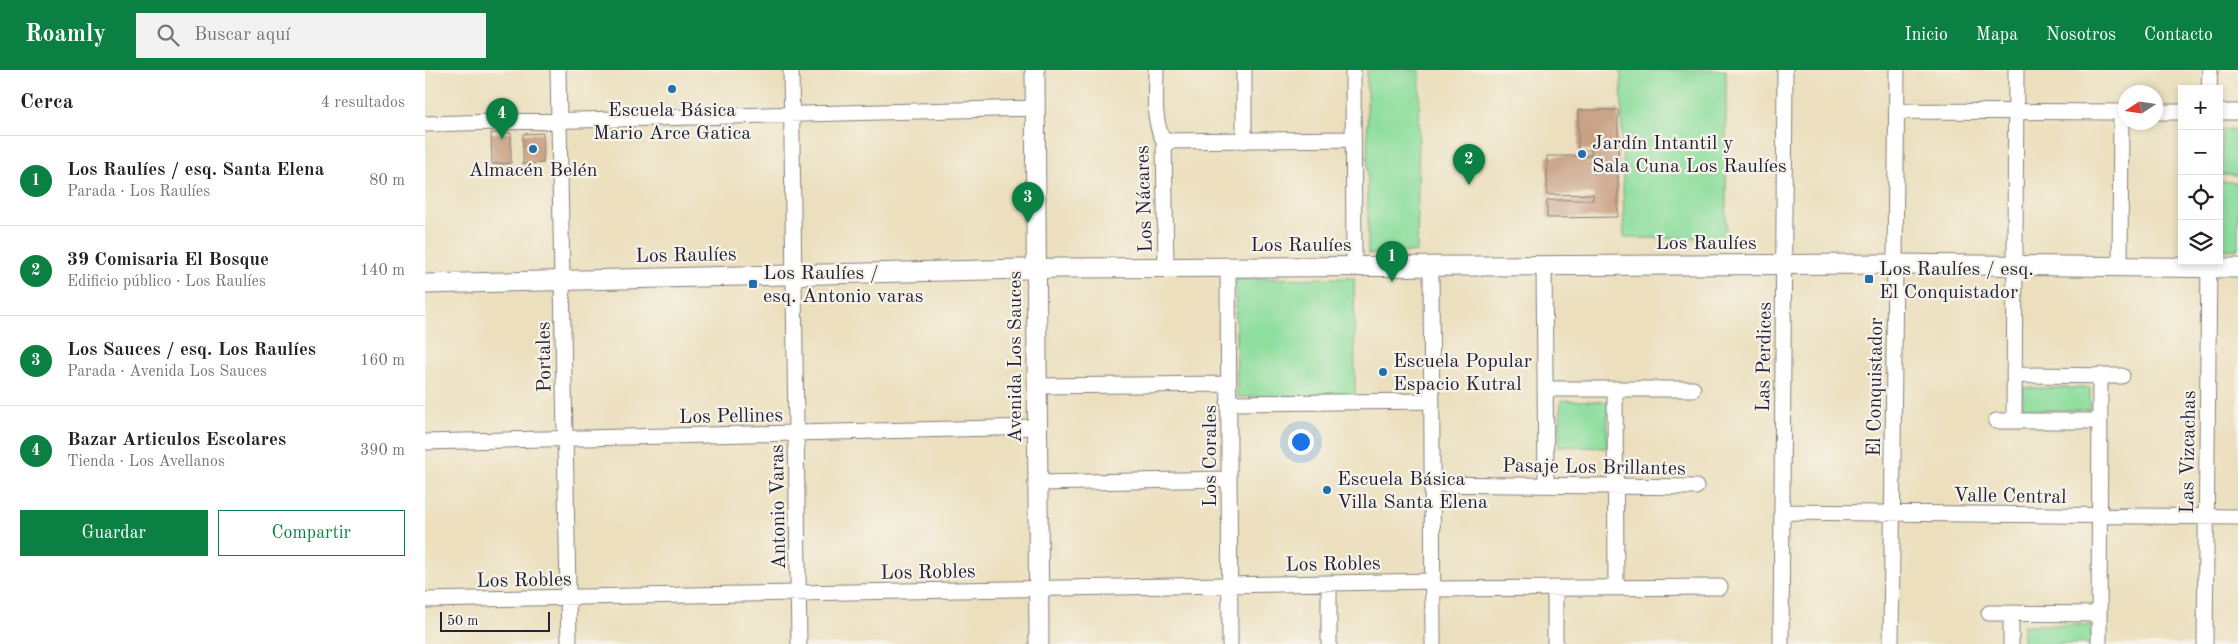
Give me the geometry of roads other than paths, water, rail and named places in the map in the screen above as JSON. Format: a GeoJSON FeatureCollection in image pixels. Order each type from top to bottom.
{"type":"FeatureCollection","features":[{"type":"Feature","properties":{"kind":"street","name":"Portales"},"geometry":{"type":"LineString","coordinates":[[558,70],[569,644]]}},
{"type":"Feature","properties":{"kind":"street","name":"Antonio Varas"},"geometry":{"type":"LineString","coordinates":[[791,70],[799,644]]}},
{"type":"Feature","properties":{"kind":"street","name":"Avenida Los Sauces"},"geometry":{"type":"LineString","coordinates":[[1035,70],[1039,644]]}},
{"type":"Feature","properties":{"kind":"street","name":"Los Nácares"},"geometry":{"type":"LineString","coordinates":[[1155,70],[1156,114],[1159,132],[1164,141],[1166,267]]}},
{"type":"Feature","properties":{"kind":"street"},"geometry":{"type":"LineString","coordinates":[[1244,70],[1244,140]]}},
{"type":"Feature","properties":{"kind":"street"},"geometry":{"type":"LineString","coordinates":[[1353,70],[1354,266]]}},
{"type":"Feature","properties":{"kind":"street","name":"Las Perdices"},"geometry":{"type":"LineString","coordinates":[[1781,644],[1785,70]]}},
{"type":"Feature","properties":{"kind":"street","name":"El Conquistador"},"geometry":{"type":"LineString","coordinates":[[1891,644],[1897,70]]}},
{"type":"Feature","properties":{"kind":"street"},"geometry":{"type":"LineString","coordinates":[[2014,421],[2016,70]]}},
{"type":"Feature","properties":{"kind":"street"},"geometry":{"type":"LineString","coordinates":[[2209,85],[2210,70]]}},
{"type":"Feature","properties":{"kind":"street"},"geometry":{"type":"LineString","coordinates":[[425,124],[1035,108]]}},
{"type":"Feature","properties":{"kind":"street"},"geometry":{"type":"LineString","coordinates":[[1897,111],[2118,112]]}},
{"type":"Feature","properties":{"kind":"street"},"geometry":{"type":"LineString","coordinates":[[2163,112],[2178,112]]}},
{"type":"Feature","properties":{"kind":"street"},"geometry":{"type":"LineString","coordinates":[[2223,112],[2238,112]]}},
{"type":"Feature","properties":{"kind":"street"},"geometry":{"type":"LineString","coordinates":[[2120,266],[2123,130]]}},
{"type":"Feature","properties":{"kind":"street"},"geometry":{"type":"LineString","coordinates":[[1164,141],[1353,139]]}},
{"type":"Feature","properties":{"kind":"street","name":"Los Raulíes"},"geometry":{"type":"LineString","coordinates":[[425,284],[1036,268],[1784,264],[2178,265]]}},
{"type":"Feature","properties":{"kind":"street","name":"Las Vizcachas"},"geometry":{"type":"LineString","coordinates":[[2205,644],[2209,265]]}},
{"type":"Feature","properties":{"kind":"street","name":"Los Raulíes"},"geometry":{"type":"LineString","coordinates":[[2216,265],[2238,268]]}},
{"type":"Feature","properties":{"kind":"street"},"geometry":{"type":"LineString","coordinates":[[1431,266],[1433,644]]}},
{"type":"Feature","properties":{"kind":"street"},"geometry":{"type":"LineString","coordinates":[[1545,266],[1546,485]]}},
{"type":"Feature","properties":{"kind":"street","name":"Los Corales"},"geometry":{"type":"LineString","coordinates":[[1228,267],[1229,644]]}},
{"type":"Feature","properties":{"kind":"street"},"geometry":{"type":"LineString","coordinates":[[2014,375],[2122,376]]}},
{"type":"Feature","properties":{"kind":"street"},"geometry":{"type":"LineString","coordinates":[[2099,644],[2100,375]]}},
{"type":"Feature","properties":{"kind":"street"},"geometry":{"type":"LineString","coordinates":[[1037,386],[1229,384]]}},
{"type":"Feature","properties":{"kind":"street"},"geometry":{"type":"LineString","coordinates":[[1545,389],[1693,389]]}},
{"type":"Feature","properties":{"kind":"street"},"geometry":{"type":"LineString","coordinates":[[1615,389],[1616,588]]}},
{"type":"Feature","properties":{"kind":"street"},"geometry":{"type":"LineString","coordinates":[[1229,403],[1431,401]]}},
{"type":"Feature","properties":{"kind":"street"},"geometry":{"type":"LineString","coordinates":[[1996,421],[2100,422]]}},
{"type":"Feature","properties":{"kind":"street","name":"Los Pellines"},"geometry":{"type":"LineString","coordinates":[[425,442],[1037,428]]}},
{"type":"Feature","properties":{"kind":"street"},"geometry":{"type":"LineString","coordinates":[[1038,483],[1229,479]]}},
{"type":"Feature","properties":{"kind":"street","name":"Pasaje Los Brillantes"},"geometry":{"type":"LineString","coordinates":[[1432,484],[1696,487]]}},
{"type":"Feature","properties":{"kind":"street","name":"Valle Central"},"geometry":{"type":"LineString","coordinates":[[1782,512],[2238,517]]}},
{"type":"Feature","properties":{"kind":"street"},"geometry":{"type":"LineString","coordinates":[[1329,583],[1329,644]]}},
{"type":"Feature","properties":{"kind":"street","name":"Los Robles"},"geometry":{"type":"LineString","coordinates":[[425,600],[1329,583],[1555,588],[1720,587]]}},
{"type":"Feature","properties":{"kind":"street"},"geometry":{"type":"LineString","coordinates":[[1555,588],[1555,644]]}},
{"type":"Feature","properties":{"kind":"street"},"geometry":{"type":"LineString","coordinates":[[1989,613],[2099,614]]}},
{"type":"Feature","properties":{"kind":"street"},"geometry":{"type":"LineString","coordinates":[[2011,613],[2011,644]]}},
{"type":"Feature","properties":{"kind":"place","name":"Escuela Básica Mario Arce Gatica"},"geometry":{"type":"Point","coordinates":[672,89]}},
{"type":"Feature","properties":{"kind":"place","name":"Bazar Articulos Escolares"},"geometry":{"type":"Point","coordinates":[502,139]}},
{"type":"Feature","properties":{"kind":"place","name":"Almacén Belén"},"geometry":{"type":"Point","coordinates":[533,149]}},
{"type":"Feature","properties":{"kind":"place","name":"Jardín Intantil y Sala Cuna Los Raulíes"},"geometry":{"type":"Point","coordinates":[1582,154]}},
{"type":"Feature","properties":{"kind":"place","name":"39 Comisaria El Bosque"},"geometry":{"type":"Point","coordinates":[1469,185]}},
{"type":"Feature","properties":{"kind":"place","name":"Los Sauces / esq. Los Raulíes"},"geometry":{"type":"Point","coordinates":[1028,223]}},
{"type":"Feature","properties":{"kind":"place","name":"Los Raulíes / esq. El Conquistador"},"geometry":{"type":"Point","coordinates":[1869,279]}},
{"type":"Feature","properties":{"kind":"place","name":"Los Raulíes / esq. Santa Elena"},"geometry":{"type":"Point","coordinates":[1392,282]}},
{"type":"Feature","properties":{"kind":"place","name":"Los Raulíes / esq. Antonio varas"},"geometry":{"type":"Point","coordinates":[753,284]}},
{"type":"Feature","properties":{"kind":"place","name":"Escuela Popular Espacio Kutral"},"geometry":{"type":"Point","coordinates":[1383,372]}},
{"type":"Feature","properties":{"kind":"place","name":"Escuela Básica Villa Santa Elena"},"geometry":{"type":"Point","coordinates":[1327,490]}}]}
